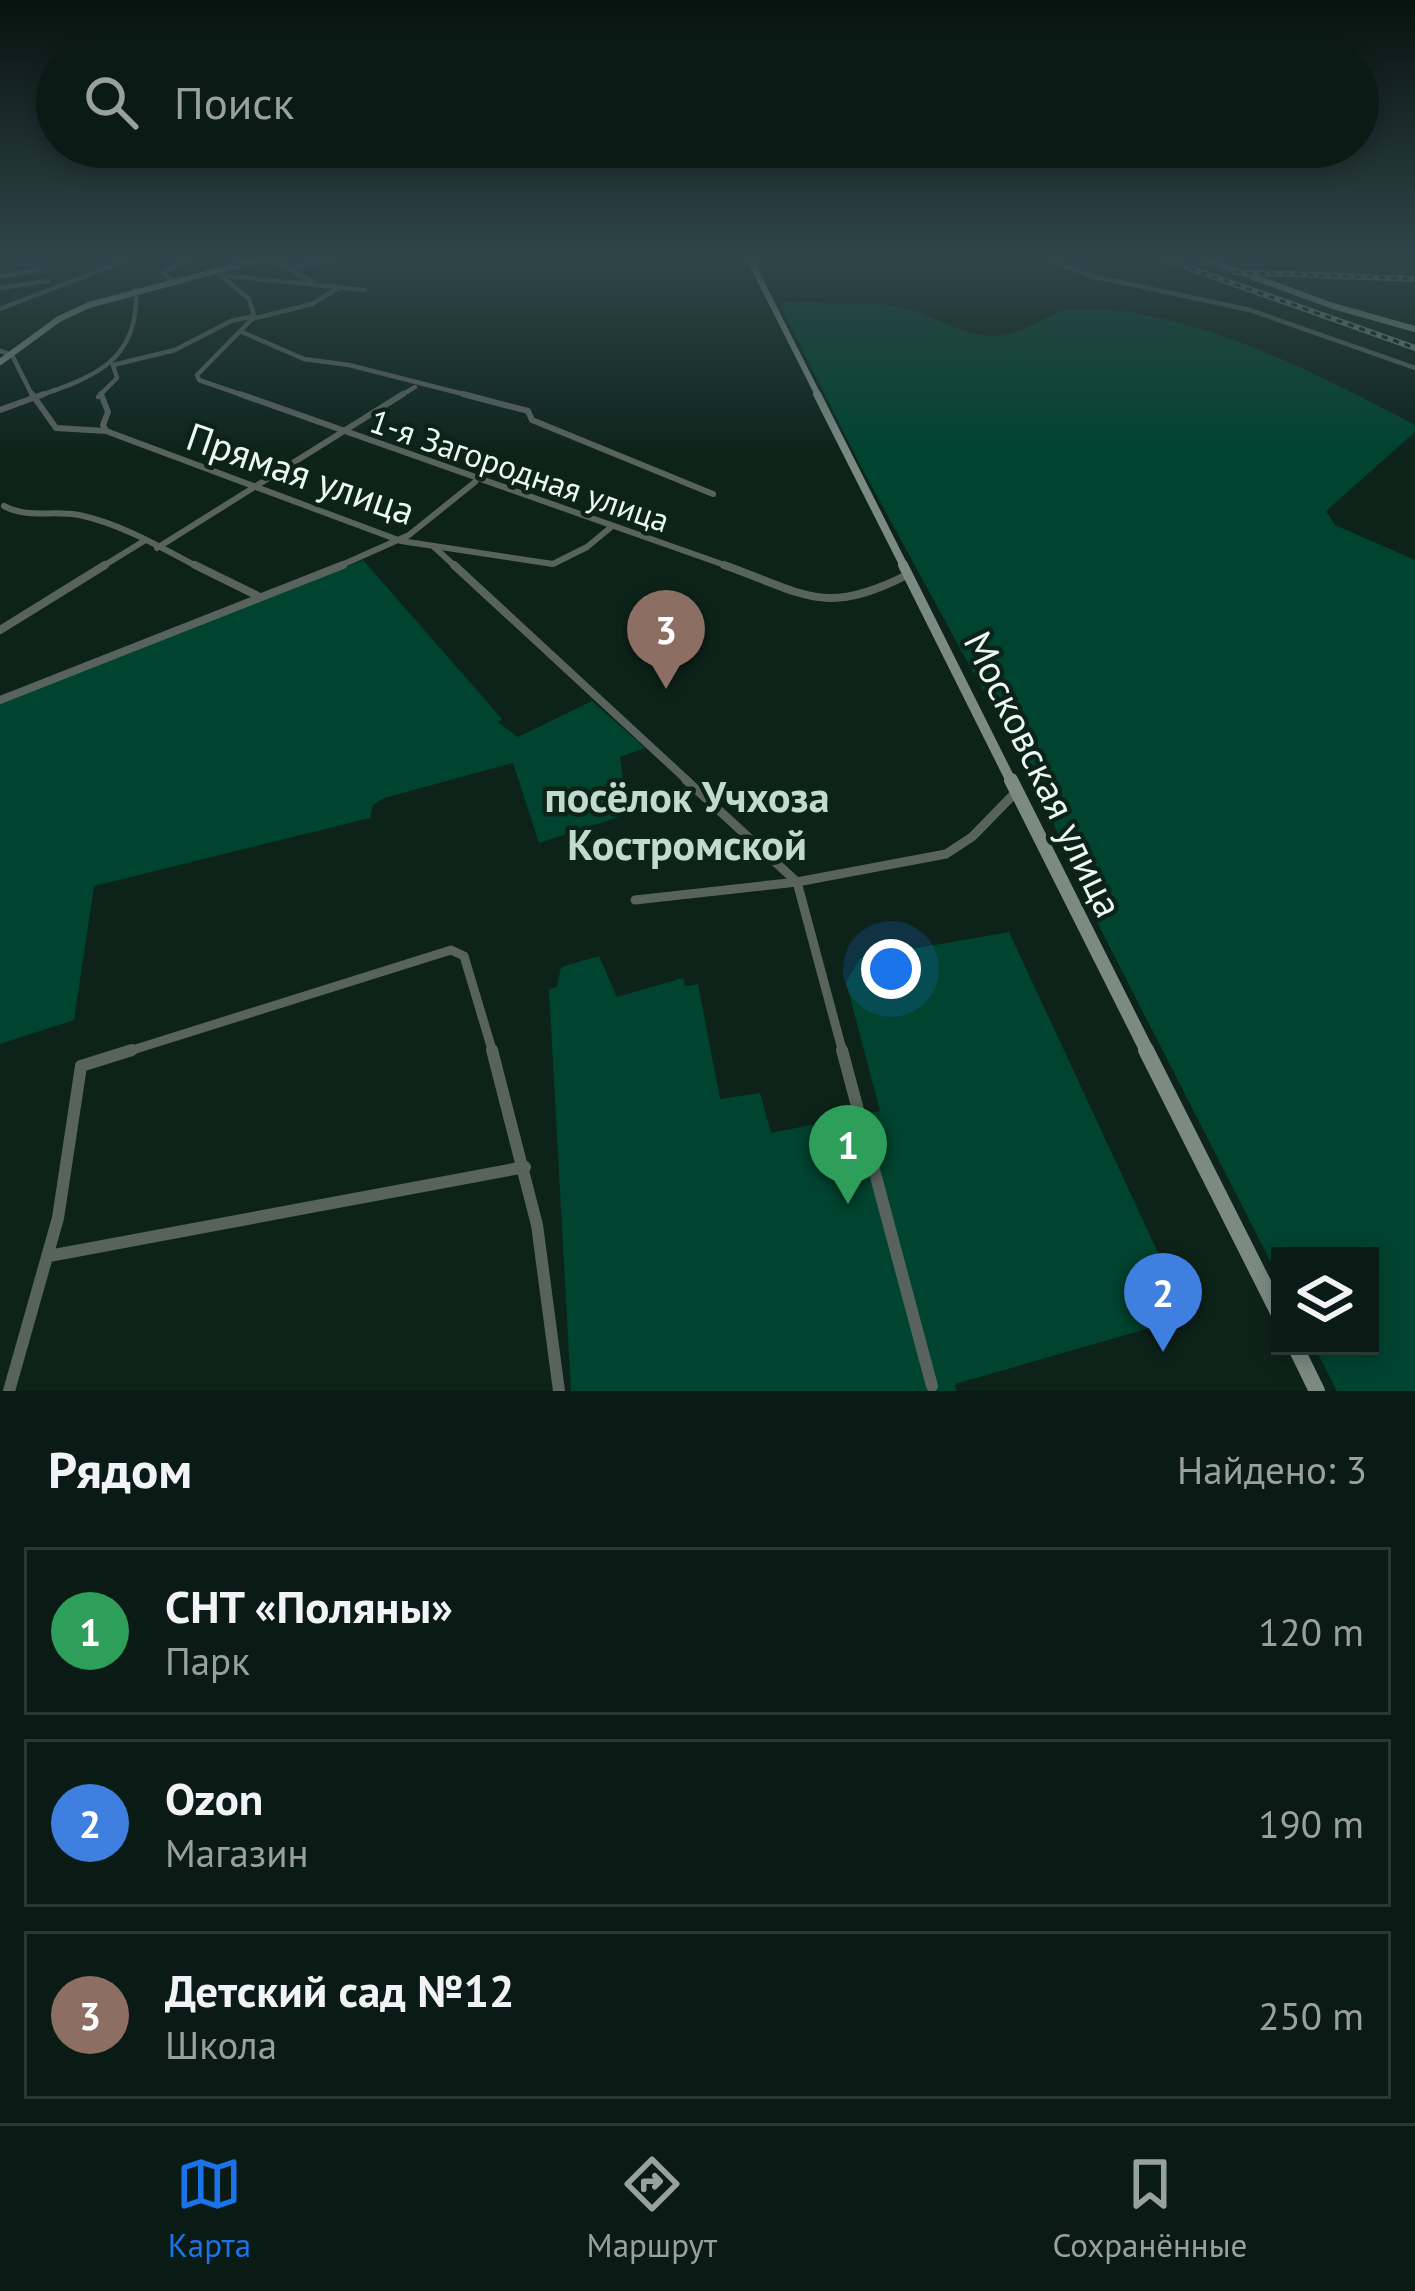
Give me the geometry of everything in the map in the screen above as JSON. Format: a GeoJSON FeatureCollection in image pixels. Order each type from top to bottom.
{"type":"FeatureCollection","features":[{"type":"Feature","properties":{"kind":"main road"},"geometry":{"type":"LineString","coordinates":[[0,362],[51,325]]}},
{"type":"Feature","properties":{"kind":"main road","name":"Московская улица"},"geometry":{"type":"LineString","coordinates":[[783,325],[1271,1298]]}},
{"type":"Feature","properties":{"kind":"main road"},"geometry":{"type":"LineString","coordinates":[[1300,1355],[1318,1391]]}},
{"type":"Feature","properties":{"kind":"street"},"geometry":{"type":"LineString","coordinates":[[113,365],[137,325]]}},
{"type":"Feature","properties":{"kind":"street"},"geometry":{"type":"LineString","coordinates":[[0,410],[113,365],[175,350],[223,325]]}},
{"type":"Feature","properties":{"kind":"street","name":"1-я Загородная улица"},"geometry":{"type":"LineString","coordinates":[[247,325],[197,375],[199,380],[829,602],[869,595],[908,574]]}},
{"type":"Feature","properties":{"kind":"street"},"geometry":{"type":"LineString","coordinates":[[1292,325],[1415,368]]}},
{"type":"Feature","properties":{"kind":"street"},"geometry":{"type":"LineString","coordinates":[[242,332],[285,354],[349,365],[528,411],[532,420],[606,454],[713,494]]}},
{"type":"Feature","properties":{"kind":"street"},"geometry":{"type":"LineString","coordinates":[[0,351],[12,355],[32,397]]}},
{"type":"Feature","properties":{"kind":"street"},"geometry":{"type":"LineString","coordinates":[[106,431],[103,425],[108,412],[98,398],[117,378],[113,365]]}},
{"type":"Feature","properties":{"kind":"street"},"geometry":{"type":"LineString","coordinates":[[157,548],[417,386]]}},
{"type":"Feature","properties":{"kind":"street","name":"Прямая улица"},"geometry":{"type":"LineString","coordinates":[[32,397],[56,428],[106,431],[401,541],[553,564],[587,547],[610,528]]}},
{"type":"Feature","properties":{"kind":"street"},"geometry":{"type":"LineString","coordinates":[[0,700],[401,541],[476,481]]}},
{"type":"Feature","properties":{"kind":"street"},"geometry":{"type":"LineString","coordinates":[[4,506],[14,513],[78,515],[259,597]]}},
{"type":"Feature","properties":{"kind":"street"},"geometry":{"type":"LineString","coordinates":[[0,630],[144,541]]}},
{"type":"Feature","properties":{"kind":"street"},"geometry":{"type":"LineString","coordinates":[[434,545],[797,882],[932,1386]]}},
{"type":"Feature","properties":{"kind":"street"},"geometry":{"type":"LineString","coordinates":[[635,901],[797,882],[946,854],[972,837],[1017,791]]}},
{"type":"Feature","properties":{"kind":"street"},"geometry":{"type":"LineString","coordinates":[[9,1391],[50,1256],[81,1066],[452,950],[464,956],[525,1168],[554,1305],[559,1391]]}},
{"type":"Feature","properties":{"kind":"street"},"geometry":{"type":"LineString","coordinates":[[50,1256],[525,1168]]}},
{"type":"Feature","properties":{"kind":"green space"},"geometry":{"type":"Polygon","coordinates":[[[790,325],[951,325],[994,336],[1032,325],[1187,325],[1296,365],[1415,425],[1415,432],[1326,511],[1335,525],[1415,560],[1415,1391],[1337,1391],[1319,1355],[1379,1355],[1379,1247],[1271,1247],[1271,1262],[1099,926],[1045,804],[860,465],[790,325]]]}},
{"type":"Feature","properties":{"kind":"green space"},"geometry":{"type":"Polygon","coordinates":[[[363,560],[502,719],[498,722],[518,737],[592,701],[645,748],[620,757],[628,814],[539,843],[513,763],[384,798],[373,805],[370,818],[94,886],[74,1020],[0,1044],[0,703],[363,560]]]}},
{"type":"Feature","properties":{"kind":"green space"},"geometry":{"type":"Polygon","coordinates":[[[1009,932],[1188,1317],[955,1384],[956,1391],[571,1391],[549,989],[557,987],[561,967],[599,956],[617,997],[683,978],[685,986],[698,984],[720,1099],[760,1093],[771,1133],[880,1111],[846,982],[860,958],[1009,932]]]}},
{"type":"Feature","properties":{"kind":"railway"},"geometry":{"type":"LineString","coordinates":[[1350,325],[1415,348]]}},
{"type":"Feature","properties":{"kind":"place","name":"Детский сад №12"},"geometry":{"type":"Point","coordinates":[666,689]}},
{"type":"Feature","properties":{"kind":"place","name":"СНТ «Поляны»"},"geometry":{"type":"Point","coordinates":[848,1204]}},
{"type":"Feature","properties":{"kind":"place","name":"Ozon"},"geometry":{"type":"Point","coordinates":[1163,1352]}},
{"type":"Feature","properties":{"kind":"district","name":"посёлок Учхоза Костромской"},"geometry":{"type":"Point","coordinates":[687,820]}}]}
